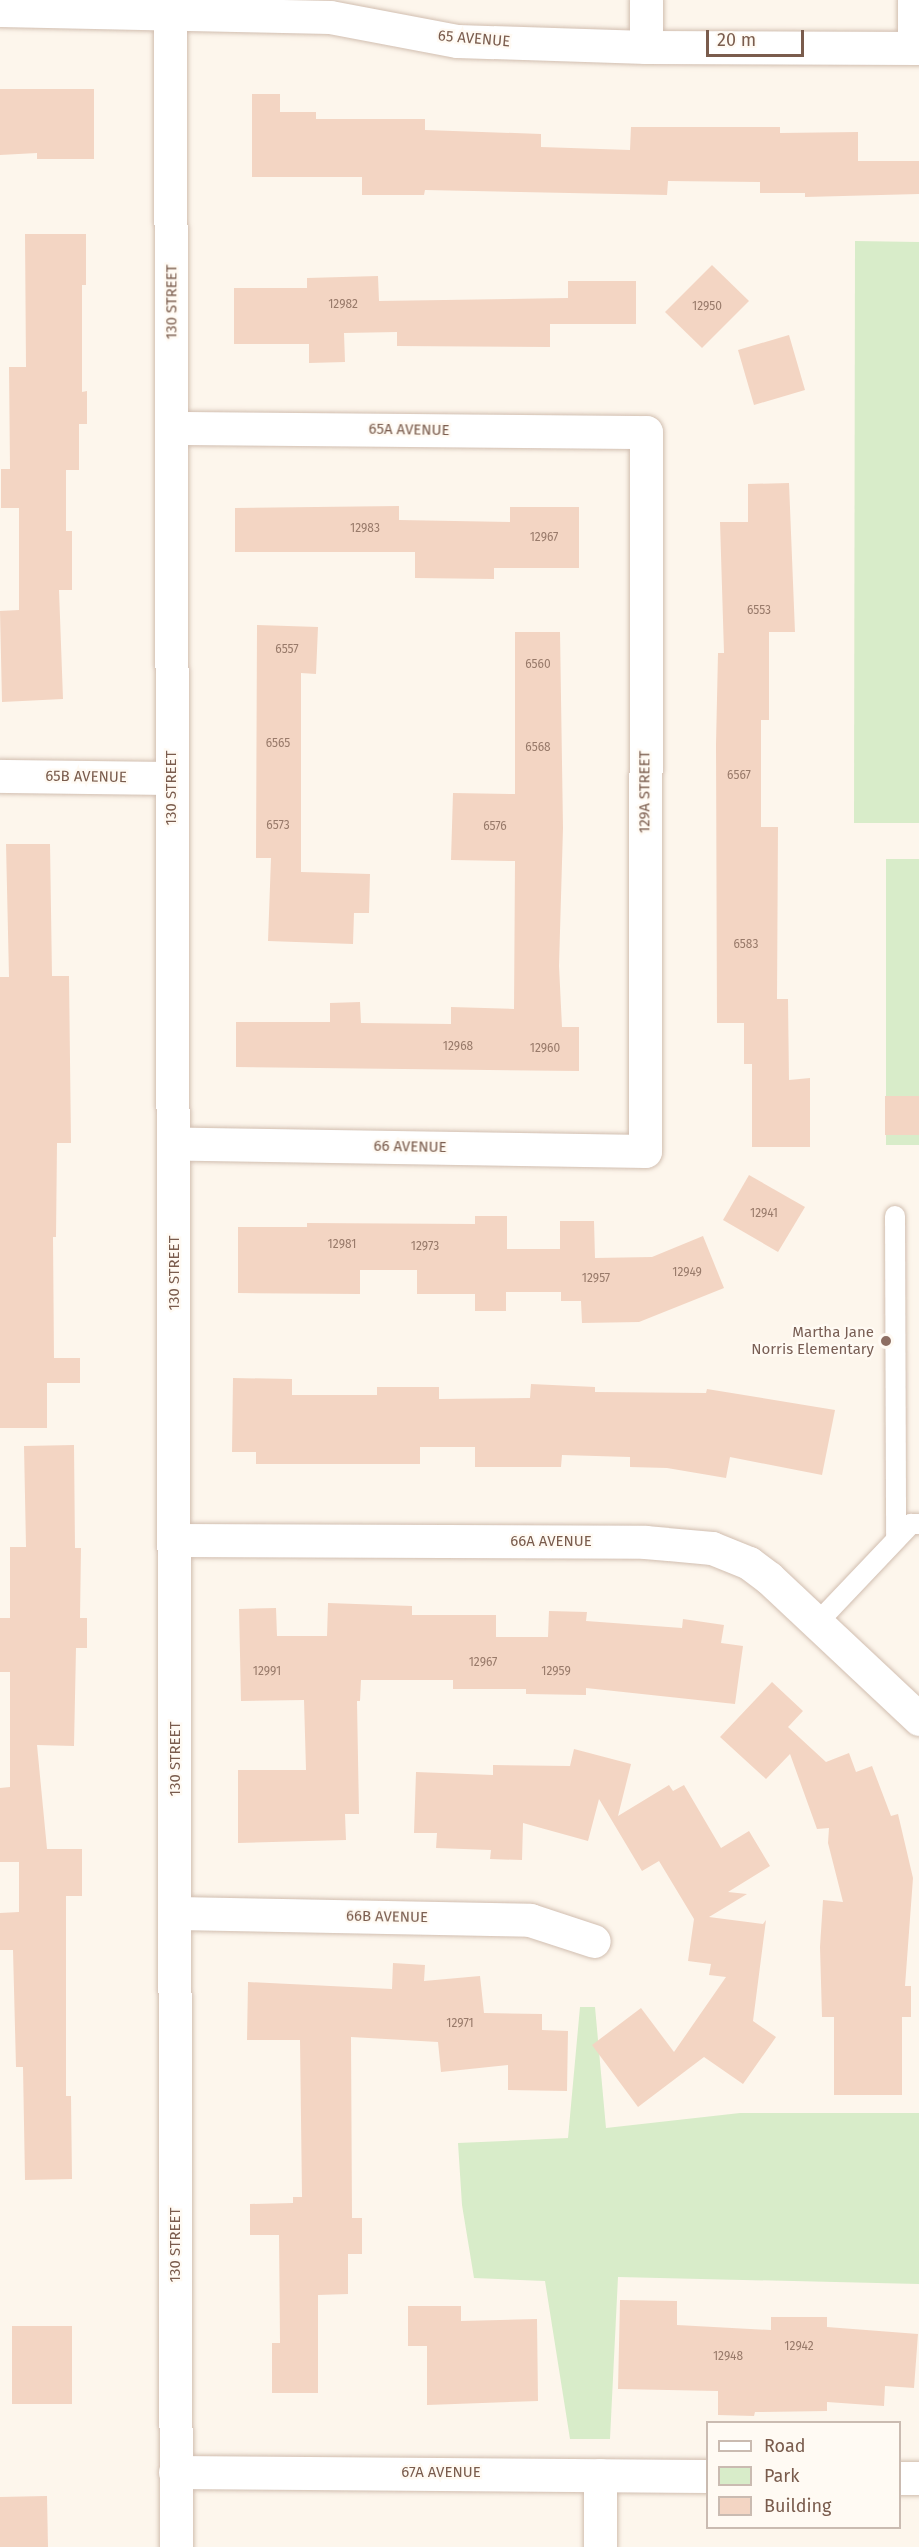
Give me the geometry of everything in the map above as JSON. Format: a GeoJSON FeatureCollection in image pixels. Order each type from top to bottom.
{"type":"FeatureCollection","features":[{"type":"Feature","properties":{"kind":"street"},"geometry":{"type":"LineString","coordinates":[[646,0],[646,47]]}},
{"type":"Feature","properties":{"kind":"street","name":"65 AVENUE"},"geometry":{"type":"LineString","coordinates":[[0,10],[170,7],[330,17],[458,41],[646,47],[917,48],[914,0]]}},
{"type":"Feature","properties":{"kind":"street","name":"130 STREET"},"geometry":{"type":"LineString","coordinates":[[170,7],[177,1913],[176,2547]]}},
{"type":"Feature","properties":{"kind":"street","name":"65A AVENUE"},"geometry":{"type":"LineString","coordinates":[[173,428],[646,432]]}},
{"type":"Feature","properties":{"kind":"street","name":"129A STREET"},"geometry":{"type":"LineString","coordinates":[[645,1151],[646,432]]}},
{"type":"Feature","properties":{"kind":"street","name":"65B AVENUE"},"geometry":{"type":"LineString","coordinates":[[0,776],[172,778]]}},
{"type":"Feature","properties":{"kind":"street","name":"66 AVENUE"},"geometry":{"type":"LineString","coordinates":[[175,1144],[645,1151]]}},
{"type":"Feature","properties":{"kind":"street","name":"66A AVENUE"},"geometry":{"type":"LineString","coordinates":[[175,1540],[691,1545],[712,1548],[749,1563],[819,1621],[919,1719]]}},
{"type":"Feature","properties":{"kind":"street","name":"66B AVENUE"},"geometry":{"type":"LineString","coordinates":[[177,1913],[530,1920],[594,1941]]}},
{"type":"Feature","properties":{"kind":"street","name":"67A AVENUE"},"geometry":{"type":"LineString","coordinates":[[176,2472],[706,2476]]}},
{"type":"Feature","properties":{"kind":"street"},"geometry":{"type":"LineString","coordinates":[[600,2475],[600,2547]]}},
{"type":"Feature","properties":{"kind":"street"},"geometry":{"type":"LineString","coordinates":[[901,2478],[919,2478]]}},
{"type":"Feature","properties":{"kind":"lane"},"geometry":{"type":"LineString","coordinates":[[895,1216],[896,1539]]}},
{"type":"Feature","properties":{"kind":"lane"},"geometry":{"type":"LineString","coordinates":[[819,1621],[911,1524],[919,1524]]}},
{"type":"Feature","properties":{"kind":"green space"},"geometry":{"type":"Polygon","coordinates":[[[855,241],[919,242],[919,823],[854,823],[855,241]]]}},
{"type":"Feature","properties":{"kind":"green space"},"geometry":{"type":"Polygon","coordinates":[[[886,859],[919,859],[919,1145],[886,1145],[886,859]]]}},
{"type":"Feature","properties":{"kind":"green space"},"geometry":{"type":"Polygon","coordinates":[[[580,2007],[595,2007],[606,2128],[740,2113],[919,2113],[919,2284],[618,2277],[610,2439],[570,2439],[545,2281],[474,2278],[462,2205],[458,2143],[568,2138],[580,2007]]]}},
{"type":"Feature","properties":{"kind":"building"},"geometry":{"type":"Polygon","coordinates":[[[0,89],[94,89],[94,159],[37,159],[37,153],[0,155],[0,89]]]}},
{"type":"Feature","properties":{"kind":"building"},"geometry":{"type":"Polygon","coordinates":[[[252,94],[280,94],[280,112],[316,112],[316,119],[425,119],[425,130],[541,134],[541,147],[630,150],[631,127],[780,127],[780,133],[858,132],[858,161],[919,161],[919,194],[805,197],[805,193],[760,193],[760,182],[668,181],[667,195],[425,190],[424,195],[362,195],[362,177],[252,177],[252,94]]]}},
{"type":"Feature","properties":{"kind":"building"},"geometry":{"type":"Polygon","coordinates":[[[25,234],[86,234],[86,285],[82,285],[82,392],[87,391],[87,424],[79,424],[79,470],[66,470],[66,531],[72,531],[72,590],[59,590],[63,699],[2,702],[0,611],[19,610],[19,508],[1,508],[1,469],[10,469],[9,367],[26,367],[25,234]]]}},
{"type":"Feature","properties":{"kind":"building"},"geometry":{"type":"Polygon","coordinates":[[[712,265],[749,301],[702,348],[665,312],[712,265]]]}},
{"type":"Feature","properties":{"kind":"building"},"geometry":{"type":"Polygon","coordinates":[[[378,276],[379,301],[568,298],[568,281],[636,281],[636,324],[550,324],[550,347],[397,346],[397,332],[344,333],[345,362],[309,363],[309,344],[234,344],[234,288],[307,288],[307,278],[378,276]]]}},
{"type":"Feature","properties":{"kind":"building"},"geometry":{"type":"Polygon","coordinates":[[[789,335],[805,390],[754,405],[738,350],[789,335]]]}},
{"type":"Feature","properties":{"kind":"building"},"geometry":{"type":"Polygon","coordinates":[[[789,483],[795,632],[769,632],[769,720],[761,720],[761,827],[778,827],[777,999],[788,999],[789,1080],[810,1078],[810,1147],[752,1147],[752,1064],[744,1064],[744,1023],[717,1023],[716,744],[718,653],[724,653],[720,522],[748,522],[748,484],[789,483]]]}},
{"type":"Feature","properties":{"kind":"building"},"geometry":{"type":"Polygon","coordinates":[[[399,506],[399,520],[510,522],[510,507],[579,507],[579,568],[494,568],[494,579],[415,578],[415,552],[235,552],[235,508],[399,506]]]}},
{"type":"Feature","properties":{"kind":"building"},"geometry":{"type":"Polygon","coordinates":[[[257,625],[318,627],[316,674],[301,673],[301,872],[370,874],[369,913],[354,913],[353,944],[268,941],[271,858],[256,858],[257,625]]]}},
{"type":"Feature","properties":{"kind":"building"},"geometry":{"type":"Polygon","coordinates":[[[515,632],[560,632],[563,828],[559,966],[562,1027],[579,1027],[579,1071],[236,1067],[236,1022],[330,1022],[330,1003],[360,1002],[361,1023],[451,1024],[451,1007],[514,1009],[515,861],[451,860],[453,793],[515,794],[515,632]]]}},
{"type":"Feature","properties":{"kind":"building"},"geometry":{"type":"Polygon","coordinates":[[[6,844],[50,844],[52,976],[69,976],[71,1143],[57,1143],[56,1237],[53,1237],[54,1358],[80,1358],[80,1383],[47,1383],[47,1428],[0,1428],[0,977],[9,977],[6,844]]]}},
{"type":"Feature","properties":{"kind":"building"},"geometry":{"type":"Polygon","coordinates":[[[885,1096],[919,1096],[919,1135],[885,1135],[885,1096]]]}},
{"type":"Feature","properties":{"kind":"building"},"geometry":{"type":"Polygon","coordinates":[[[749,1175],[805,1207],[778,1252],[723,1220],[749,1175]]]}},
{"type":"Feature","properties":{"kind":"building"},"geometry":{"type":"Polygon","coordinates":[[[475,1216],[507,1216],[507,1249],[560,1249],[560,1221],[594,1221],[595,1258],[652,1257],[703,1236],[724,1288],[639,1322],[582,1323],[581,1301],[561,1301],[561,1292],[506,1292],[506,1311],[475,1311],[475,1294],[417,1294],[417,1270],[360,1270],[360,1294],[238,1293],[238,1227],[307,1227],[307,1223],[475,1224],[475,1216]]]}},
{"type":"Feature","properties":{"kind":"building"},"geometry":{"type":"Polygon","coordinates":[[[233,1378],[292,1379],[292,1395],[377,1395],[377,1387],[439,1387],[439,1399],[530,1398],[531,1384],[595,1387],[595,1392],[706,1393],[707,1389],[835,1410],[822,1475],[730,1457],[726,1478],[667,1468],[630,1467],[630,1457],[562,1455],[561,1467],[475,1467],[475,1447],[420,1447],[420,1464],[256,1464],[256,1452],[232,1452],[233,1378]]]}},
{"type":"Feature","properties":{"kind":"building"},"geometry":{"type":"Polygon","coordinates":[[[74,1445],[75,1548],[81,1548],[80,1618],[87,1618],[87,1648],[76,1648],[74,1746],[37,1745],[47,1849],[82,1849],[82,1896],[66,1896],[66,2096],[71,2096],[72,2179],[25,2180],[23,2067],[16,2067],[13,1950],[0,1950],[0,1913],[19,1912],[19,1862],[0,1862],[0,1788],[10,1787],[10,1672],[0,1672],[0,1618],[10,1618],[10,1547],[26,1547],[24,1446],[74,1445]]]}},
{"type":"Feature","properties":{"kind":"building"},"geometry":{"type":"Polygon","coordinates":[[[328,1603],[412,1606],[412,1615],[496,1615],[496,1637],[548,1637],[549,1611],[587,1612],[586,1621],[682,1628],[683,1619],[724,1625],[721,1643],[743,1646],[735,1704],[586,1688],[586,1695],[526,1694],[526,1689],[453,1689],[453,1680],[361,1680],[360,1701],[357,1701],[359,1814],[345,1814],[346,1840],[238,1843],[238,1770],[306,1770],[304,1700],[241,1701],[239,1609],[276,1608],[277,1636],[327,1636],[328,1603]]]}},
{"type":"Feature","properties":{"kind":"building"},"geometry":{"type":"Polygon","coordinates":[[[772,1682],[803,1711],[788,1727],[826,1762],[849,1753],[856,1772],[872,1766],[891,1816],[898,1814],[913,1878],[905,1986],[911,1986],[911,2017],[902,2017],[902,2095],[834,2095],[834,2017],[822,2017],[820,1947],[823,1900],[843,1902],[828,1843],[829,1828],[817,1829],[790,1754],[766,1779],[720,1737],[772,1682]]]}},
{"type":"Feature","properties":{"kind":"building"},"geometry":{"type":"Polygon","coordinates":[[[574,1749],[631,1764],[618,1816],[669,1785],[673,1791],[684,1785],[721,1848],[749,1831],[770,1866],[728,1892],[747,1894],[709,1917],[763,1924],[766,1920],[753,2021],[776,2037],[743,2084],[704,2057],[638,2107],[592,2045],[641,2008],[674,2052],[726,1977],[709,1975],[711,1964],[688,1961],[694,1919],[659,1861],[642,1871],[599,1799],[588,1841],[523,1823],[522,1860],[490,1859],[491,1850],[436,1848],[437,1833],[414,1833],[416,1772],[493,1775],[493,1765],[570,1766],[574,1749]]]}},
{"type":"Feature","properties":{"kind":"building"},"geometry":{"type":"Polygon","coordinates":[[[393,1963],[425,1965],[424,1981],[480,1976],[484,2013],[542,2014],[542,2030],[568,2031],[567,2091],[508,2090],[508,2065],[441,2072],[438,2042],[351,2037],[352,2218],[362,2218],[362,2254],[348,2254],[348,2294],[318,2295],[318,2393],[272,2393],[272,2343],[280,2343],[279,2235],[250,2235],[250,2204],[293,2203],[293,2197],[302,2197],[300,2040],[247,2040],[248,1982],[392,1989],[393,1963]]]}},
{"type":"Feature","properties":{"kind":"building"},"geometry":{"type":"Polygon","coordinates":[[[620,2300],[677,2301],[677,2325],[771,2330],[771,2317],[827,2317],[827,2327],[918,2334],[914,2388],[885,2386],[884,2406],[827,2402],[827,2411],[755,2412],[754,2416],[718,2415],[718,2391],[618,2389],[620,2300]]]}},
{"type":"Feature","properties":{"kind":"building"},"geometry":{"type":"Polygon","coordinates":[[[408,2306],[461,2306],[461,2321],[537,2319],[538,2401],[427,2405],[427,2346],[408,2346],[408,2306]]]}},
{"type":"Feature","properties":{"kind":"building"},"geometry":{"type":"Polygon","coordinates":[[[12,2326],[72,2326],[72,2404],[12,2404],[12,2326]]]}},
{"type":"Feature","properties":{"kind":"building"},"geometry":{"type":"Polygon","coordinates":[[[47,2496],[48,2547],[0,2547],[0,2497],[47,2496]]]}},
{"type":"Feature","properties":{"kind":"place","name":"Martha Jane Norris Elementary"},"geometry":{"type":"Point","coordinates":[886,1341]}}]}
